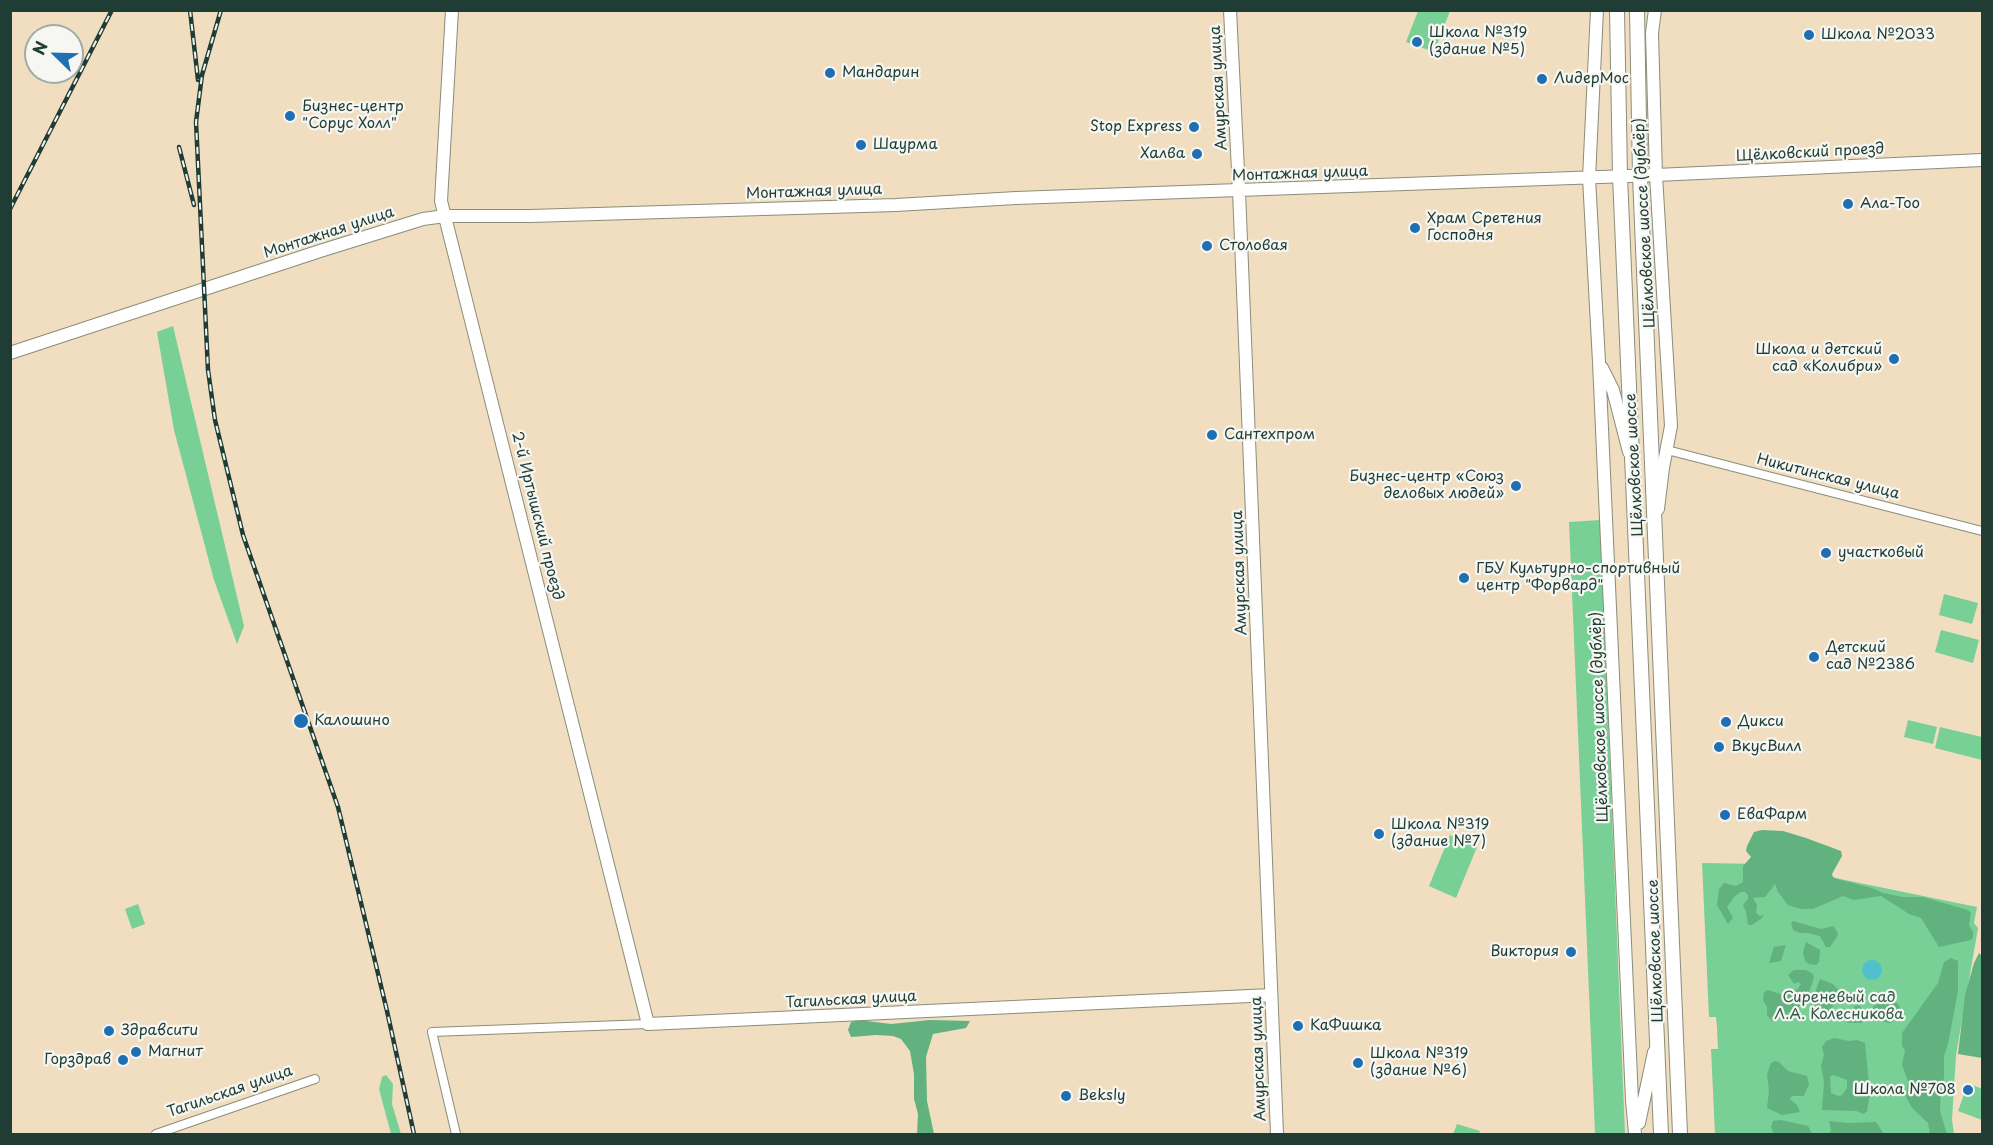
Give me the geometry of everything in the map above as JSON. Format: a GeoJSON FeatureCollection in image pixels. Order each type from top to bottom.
{"type":"FeatureCollection","features":[{"type":"Feature","properties":{"kind":"main road","name":"Щёлковское шоссе"},"geometry":{"type":"LineString","coordinates":[[1617,10],[1620,176],[1661,1134]]}},
{"type":"Feature","properties":{"kind":"main road","name":"Щёлковское шоссе"},"geometry":{"type":"LineString","coordinates":[[1637,10],[1640,176],[1680,1134]]}},
{"type":"Feature","properties":{"kind":"street","name":"2-й Иртышский проезд"},"geometry":{"type":"LineString","coordinates":[[452,10],[441,201],[648,1024]]}},
{"type":"Feature","properties":{"kind":"street","name":"Амурская улица"},"geometry":{"type":"LineString","coordinates":[[1230,10],[1277,1134]]}},
{"type":"Feature","properties":{"kind":"street","name":"Щёлковское шоссе (дублёр)"},"geometry":{"type":"LineString","coordinates":[[1597,10],[1588,177],[1599,362],[1631,1077],[1636,1134]]}},
{"type":"Feature","properties":{"kind":"street","name":"Щёлковское шоссе (дублёр)"},"geometry":{"type":"LineString","coordinates":[[1654,10],[1652,33],[1656,175],[1671,426],[1663,468],[1656,541]]}},
{"type":"Feature","properties":{"kind":"street","name":"Щёлковский проезд"},"geometry":{"type":"LineString","coordinates":[[1640,176],[1983,160]]}},
{"type":"Feature","properties":{"kind":"street","name":"Монтажная улица"},"geometry":{"type":"LineString","coordinates":[[10,353],[320,250],[423,219],[445,216],[530,216],[1640,176]]}},
{"type":"Feature","properties":{"kind":"street"},"geometry":{"type":"LineString","coordinates":[[1599,362],[1612,390],[1632,466]]}},
{"type":"Feature","properties":{"kind":"street","name":"Никитинская улица"},"geometry":{"type":"LineString","coordinates":[[1667,450],[1983,531]]}},
{"type":"Feature","properties":{"kind":"street","name":"Тагильская улица"},"geometry":{"type":"LineString","coordinates":[[456,1134],[432,1032],[1271,995]]}},
{"type":"Feature","properties":{"kind":"street"},"geometry":{"type":"LineString","coordinates":[[1636,1134],[1652,1068],[1656,1030]]}},
{"type":"Feature","properties":{"kind":"street","name":"Тагильская улица"},"geometry":{"type":"LineString","coordinates":[[156,1134],[315,1079]]}},
{"type":"Feature","properties":{"kind":"green space"},"geometry":{"type":"Polygon","coordinates":[[[1418,11],[1450,11],[1434,52],[1406,42],[1418,11]]]}},
{"type":"Feature","properties":{"kind":"green space"},"geometry":{"type":"Polygon","coordinates":[[[173,326],[244,626],[237,644],[214,580],[174,430],[157,332],[173,326]]]}},
{"type":"Feature","properties":{"kind":"green space"},"geometry":{"type":"Polygon","coordinates":[[[1600,520],[1625,1134],[1595,1134],[1569,522],[1600,520]]]}},
{"type":"Feature","properties":{"kind":"green space"},"geometry":{"type":"Polygon","coordinates":[[[1944,594],[1978,603],[1972,624],[1939,615],[1944,594]]]}},
{"type":"Feature","properties":{"kind":"green space"},"geometry":{"type":"Polygon","coordinates":[[[1941,630],[1979,640],[1973,663],[1935,652],[1941,630]]]}},
{"type":"Feature","properties":{"kind":"green space"},"geometry":{"type":"Polygon","coordinates":[[[1908,720],[1937,727],[1933,744],[1904,737],[1908,720]]]}},
{"type":"Feature","properties":{"kind":"green space"},"geometry":{"type":"Polygon","coordinates":[[[1940,727],[1982,737],[1982,760],[1935,748],[1940,727]]]}},
{"type":"Feature","properties":{"kind":"green space"},"geometry":{"type":"Polygon","coordinates":[[[1783,831],[1841,851],[1842,856],[1832,874],[1837,879],[1883,893],[1903,897],[1923,897],[1968,910],[1971,913],[1969,925],[1973,937],[1971,940],[1939,947],[1921,918],[1909,914],[1881,896],[1854,900],[1843,896],[1813,909],[1801,909],[1788,905],[1775,884],[1765,897],[1753,898],[1757,905],[1756,913],[1760,916],[1764,914],[1762,918],[1748,925],[1743,905],[1748,895],[1741,892],[1727,907],[1733,918],[1728,924],[1717,905],[1719,889],[1724,883],[1736,886],[1743,882],[1743,866],[1751,857],[1746,851],[1747,846],[1754,832],[1783,831]]]}},
{"type":"Feature","properties":{"kind":"green space"},"geometry":{"type":"Polygon","coordinates":[[[1450,835],[1477,847],[1456,898],[1429,886],[1450,835]]]}},
{"type":"Feature","properties":{"kind":"green space","name":"Сиреневый сад Л.А. Колесникова"},"geometry":{"type":"Polygon","coordinates":[[[1702,863],[1767,864],[1977,907],[1974,923],[1978,928],[1956,1055],[1952,1120],[1954,1134],[1715,1134],[1711,1049],[1718,1049],[1717,1027],[1716,1017],[1709,1017],[1702,863]]]}},
{"type":"Feature","properties":{"kind":"green space"},"geometry":{"type":"Polygon","coordinates":[[[138,904],[145,924],[132,929],[125,909],[138,904]]]}},
{"type":"Feature","properties":{"kind":"green space"},"geometry":{"type":"Polygon","coordinates":[[[1791,922],[1821,929],[1833,926],[1838,933],[1837,937],[1830,947],[1826,947],[1820,936],[1793,930],[1791,922]]]}},
{"type":"Feature","properties":{"kind":"green space"},"geometry":{"type":"Polygon","coordinates":[[[1806,942],[1820,950],[1819,962],[1816,965],[1805,961],[1803,953],[1806,942]]]}},
{"type":"Feature","properties":{"kind":"green space"},"geometry":{"type":"Polygon","coordinates":[[[1786,945],[1781,961],[1769,963],[1774,947],[1786,945]]]}},
{"type":"Feature","properties":{"kind":"green space"},"geometry":{"type":"Polygon","coordinates":[[[1979,953],[1982,956],[1982,1058],[1958,1054],[1965,995],[1979,953]]]}},
{"type":"Feature","properties":{"kind":"green space"},"geometry":{"type":"Polygon","coordinates":[[[1951,958],[1958,961],[1958,991],[1944,1056],[1944,1078],[1941,1086],[1940,1111],[1947,1134],[1930,1134],[1928,1123],[1912,1108],[1906,1097],[1908,1081],[1902,1065],[1905,1050],[1902,1046],[1902,1033],[1938,983],[1944,962],[1951,958]]]}},
{"type":"Feature","properties":{"kind":"green space"},"geometry":{"type":"Polygon","coordinates":[[[1794,970],[1806,970],[1813,974],[1814,978],[1807,998],[1798,1008],[1772,1021],[1767,1015],[1767,1007],[1763,1000],[1764,992],[1768,990],[1787,996],[1789,989],[1797,990],[1801,984],[1798,982],[1794,984],[1788,975],[1794,970]]]}},
{"type":"Feature","properties":{"kind":"green space"},"geometry":{"type":"Polygon","coordinates":[[[1820,979],[1833,984],[1841,993],[1839,1000],[1820,1020],[1811,1003],[1820,979]]]}},
{"type":"Feature","properties":{"kind":"green space"},"geometry":{"type":"Polygon","coordinates":[[[1891,1000],[1898,1004],[1902,1011],[1900,1018],[1889,1023],[1877,1020],[1873,1006],[1891,1000]]]}},
{"type":"Feature","properties":{"kind":"green space"},"geometry":{"type":"Polygon","coordinates":[[[1859,1005],[1864,1012],[1862,1023],[1847,1023],[1850,1012],[1859,1005]]]}},
{"type":"Feature","properties":{"kind":"green space"},"geometry":{"type":"Polygon","coordinates":[[[859,1020],[891,1024],[930,1020],[970,1021],[966,1028],[933,1034],[926,1057],[927,1101],[934,1134],[917,1134],[918,1114],[914,1099],[914,1074],[910,1051],[901,1039],[893,1036],[851,1037],[848,1030],[851,1022],[859,1020]]]}},
{"type":"Feature","properties":{"kind":"green space"},"geometry":{"type":"Polygon","coordinates":[[[1834,1038],[1865,1043],[1870,1094],[1867,1111],[1864,1114],[1856,1111],[1822,1110],[1824,1082],[1821,1066],[1824,1055],[1822,1047],[1826,1041],[1834,1038]],[[1833,1075],[1830,1077],[1831,1093],[1842,1095],[1847,1088],[1847,1080],[1833,1075]]]}},
{"type":"Feature","properties":{"kind":"green space"},"geometry":{"type":"Polygon","coordinates":[[[1775,1061],[1788,1071],[1807,1076],[1809,1084],[1804,1096],[1792,1096],[1790,1099],[1797,1105],[1800,1112],[1782,1115],[1767,1108],[1769,1091],[1767,1074],[1771,1063],[1775,1061]]]}},
{"type":"Feature","properties":{"kind":"green space"},"geometry":{"type":"Polygon","coordinates":[[[386,1075],[393,1084],[392,1104],[401,1134],[391,1134],[379,1089],[382,1077],[386,1075]]]}},
{"type":"Feature","properties":{"kind":"green space"},"geometry":{"type":"Polygon","coordinates":[[[1968,1083],[1982,1089],[1982,1120],[1958,1111],[1968,1083]]]}},
{"type":"Feature","properties":{"kind":"green space"},"geometry":{"type":"Polygon","coordinates":[[[1781,1120],[1808,1126],[1812,1134],[1774,1134],[1771,1127],[1773,1121],[1781,1120]]]}},
{"type":"Feature","properties":{"kind":"green space"},"geometry":{"type":"Polygon","coordinates":[[[1829,1121],[1876,1122],[1884,1134],[1828,1134],[1831,1131],[1829,1121]]]}},
{"type":"Feature","properties":{"kind":"green space"},"geometry":{"type":"Polygon","coordinates":[[[1457,1124],[1480,1131],[1479,1134],[1453,1134],[1457,1124]]]}},
{"type":"Feature","properties":{"kind":"water"},"geometry":{"type":"Polygon","coordinates":[[[1872,960],[1879,963],[1882,970],[1879,977],[1872,980],[1865,977],[1862,970],[1865,963],[1872,960]]]}},
{"type":"Feature","properties":{"kind":"railway"},"geometry":{"type":"LineString","coordinates":[[10,209],[112,10]]}},
{"type":"Feature","properties":{"kind":"railway"},"geometry":{"type":"LineString","coordinates":[[190,10],[198,80]]}},
{"type":"Feature","properties":{"kind":"railway"},"geometry":{"type":"LineString","coordinates":[[221,10],[202,75],[196,122],[208,370],[215,420],[243,535],[338,807],[414,1134]]}},
{"type":"Feature","properties":{"kind":"railway"},"geometry":{"type":"LineString","coordinates":[[179,147],[194,205]]}},
{"type":"Feature","properties":{"kind":"place","name":"Школа №2033"},"geometry":{"type":"Point","coordinates":[1809,35]}},
{"type":"Feature","properties":{"kind":"place","name":"Школа №319 (здание №5)"},"geometry":{"type":"Point","coordinates":[1417,42]}},
{"type":"Feature","properties":{"kind":"place","name":"Мандарин"},"geometry":{"type":"Point","coordinates":[830,73]}},
{"type":"Feature","properties":{"kind":"place","name":"ЛидерМос"},"geometry":{"type":"Point","coordinates":[1542,79]}},
{"type":"Feature","properties":{"kind":"place","name":"Бизнес-центр \"Сорус Холл\""},"geometry":{"type":"Point","coordinates":[290,116]}},
{"type":"Feature","properties":{"kind":"place","name":"Stop Express"},"geometry":{"type":"Point","coordinates":[1194,127]}},
{"type":"Feature","properties":{"kind":"place","name":"Шаурма"},"geometry":{"type":"Point","coordinates":[861,145]}},
{"type":"Feature","properties":{"kind":"place","name":"Халва"},"geometry":{"type":"Point","coordinates":[1197,154]}},
{"type":"Feature","properties":{"kind":"place","name":"Ала-Тоо"},"geometry":{"type":"Point","coordinates":[1848,204]}},
{"type":"Feature","properties":{"kind":"place","name":"Храм Сретения Господня"},"geometry":{"type":"Point","coordinates":[1415,228]}},
{"type":"Feature","properties":{"kind":"place","name":"Столовая"},"geometry":{"type":"Point","coordinates":[1207,246]}},
{"type":"Feature","properties":{"kind":"place","name":"Школа и детский сад «Колибри»"},"geometry":{"type":"Point","coordinates":[1894,359]}},
{"type":"Feature","properties":{"kind":"place","name":"Сантехпром"},"geometry":{"type":"Point","coordinates":[1212,435]}},
{"type":"Feature","properties":{"kind":"place","name":"Бизнес-центр «Союз деловых людей»"},"geometry":{"type":"Point","coordinates":[1516,486]}},
{"type":"Feature","properties":{"kind":"place","name":"участковый"},"geometry":{"type":"Point","coordinates":[1826,553]}},
{"type":"Feature","properties":{"kind":"place","name":"ГБУ Культурно-спортивный центр \"Форвард\""},"geometry":{"type":"Point","coordinates":[1464,578]}},
{"type":"Feature","properties":{"kind":"place","name":"Детский сад №2386"},"geometry":{"type":"Point","coordinates":[1814,657]}},
{"type":"Feature","properties":{"kind":"place","name":"Калошино"},"geometry":{"type":"Point","coordinates":[301,721]}},
{"type":"Feature","properties":{"kind":"place","name":"Дикси"},"geometry":{"type":"Point","coordinates":[1726,722]}},
{"type":"Feature","properties":{"kind":"place","name":"ВкусВилл"},"geometry":{"type":"Point","coordinates":[1719,747]}},
{"type":"Feature","properties":{"kind":"place","name":"ЕваФарм"},"geometry":{"type":"Point","coordinates":[1725,815]}},
{"type":"Feature","properties":{"kind":"place","name":"Школа №319 (здание №7)"},"geometry":{"type":"Point","coordinates":[1379,834]}},
{"type":"Feature","properties":{"kind":"place","name":"Виктория"},"geometry":{"type":"Point","coordinates":[1571,952]}},
{"type":"Feature","properties":{"kind":"place","name":"КаФишка"},"geometry":{"type":"Point","coordinates":[1298,1026]}},
{"type":"Feature","properties":{"kind":"place","name":"Здравсити"},"geometry":{"type":"Point","coordinates":[109,1031]}},
{"type":"Feature","properties":{"kind":"place","name":"Магнит"},"geometry":{"type":"Point","coordinates":[136,1052]}},
{"type":"Feature","properties":{"kind":"place","name":"Горздрав"},"geometry":{"type":"Point","coordinates":[123,1060]}},
{"type":"Feature","properties":{"kind":"place","name":"Школа №319 (здание №6)"},"geometry":{"type":"Point","coordinates":[1358,1063]}},
{"type":"Feature","properties":{"kind":"place","name":"Школа №708"},"geometry":{"type":"Point","coordinates":[1968,1090]}},
{"type":"Feature","properties":{"kind":"place","name":"Beksly"},"geometry":{"type":"Point","coordinates":[1066,1096]}}]}
